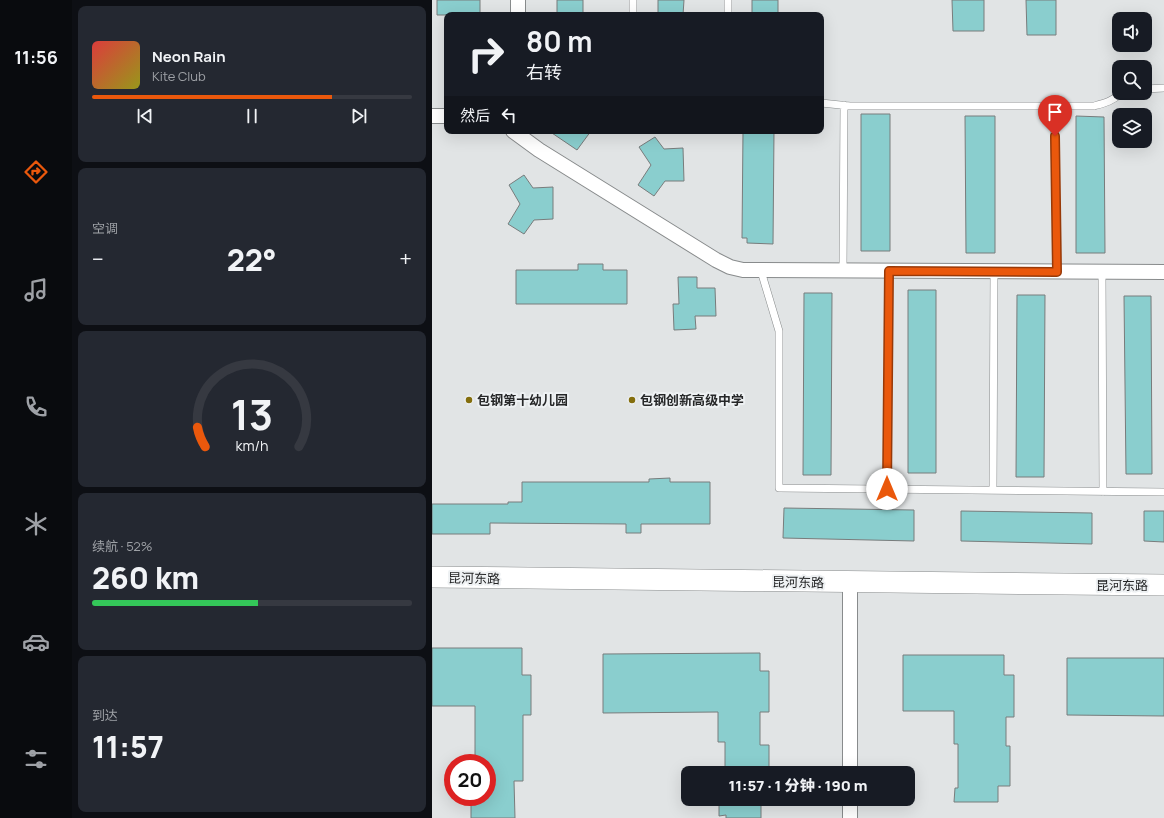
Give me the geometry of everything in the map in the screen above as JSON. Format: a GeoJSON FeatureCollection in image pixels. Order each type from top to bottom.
{"type":"FeatureCollection","features":[{"type":"Feature","properties":{"kind":"street"},"geometry":{"type":"LineString","coordinates":[[518,0],[518,12]]}},
{"type":"Feature","properties":{"kind":"street"},"geometry":{"type":"LineString","coordinates":[[432,116],[444,116]]}},
{"type":"Feature","properties":{"kind":"street"},"geometry":{"type":"LineString","coordinates":[[517,134],[539,150],[716,260],[730,267],[743,270],[1164,272]]}},
{"type":"Feature","properties":{"kind":"street","name":"昆河东路"},"geometry":{"type":"LineString","coordinates":[[432,578],[1164,585]]}},
{"type":"Feature","properties":{"kind":"street"},"geometry":{"type":"LineString","coordinates":[[850,582],[850,766]]}},
{"type":"Feature","properties":{"kind":"street"},"geometry":{"type":"LineString","coordinates":[[850,806],[850,818]]}},
{"type":"Feature","properties":{"kind":"lane"},"geometry":{"type":"LineString","coordinates":[[633,0],[633,12]]}},
{"type":"Feature","properties":{"kind":"lane"},"geometry":{"type":"LineString","coordinates":[[728,0],[728,12]]}},
{"type":"Feature","properties":{"kind":"lane"},"geometry":{"type":"LineString","coordinates":[[1152,89],[1164,88]]}},
{"type":"Feature","properties":{"kind":"lane"},"geometry":{"type":"LineString","coordinates":[[824,103],[844,105],[1094,106],[1114,100]]}},
{"type":"Feature","properties":{"kind":"lane"},"geometry":{"type":"LineString","coordinates":[[843,271],[844,105]]}},
{"type":"Feature","properties":{"kind":"lane"},"geometry":{"type":"LineString","coordinates":[[1054,106],[1057,272]]}},
{"type":"Feature","properties":{"kind":"lane"},"geometry":{"type":"LineString","coordinates":[[761,271],[779,331],[779,488],[1164,492]]}},
{"type":"Feature","properties":{"kind":"lane"},"geometry":{"type":"LineString","coordinates":[[887,489],[889,271]]}},
{"type":"Feature","properties":{"kind":"lane"},"geometry":{"type":"LineString","coordinates":[[993,490],[994,272]]}},
{"type":"Feature","properties":{"kind":"lane"},"geometry":{"type":"LineString","coordinates":[[1102,272],[1103,492]]}},
{"type":"Feature","properties":{"kind":"building"},"geometry":{"type":"Polygon","coordinates":[[[437,0],[480,0],[480,12],[444,12],[444,15],[437,15],[437,0]]]}},
{"type":"Feature","properties":{"kind":"building"},"geometry":{"type":"Polygon","coordinates":[[[557,0],[583,0],[583,12],[557,12],[557,0]]]}},
{"type":"Feature","properties":{"kind":"building"},"geometry":{"type":"Polygon","coordinates":[[[658,0],[684,0],[683,12],[658,12],[658,0]]]}},
{"type":"Feature","properties":{"kind":"building"},"geometry":{"type":"Polygon","coordinates":[[[752,0],[778,0],[778,12],[752,12],[752,0]]]}},
{"type":"Feature","properties":{"kind":"building"},"geometry":{"type":"Polygon","coordinates":[[[952,0],[984,0],[984,31],[953,31],[952,0]]]}},
{"type":"Feature","properties":{"kind":"building"},"geometry":{"type":"Polygon","coordinates":[[[1026,0],[1056,0],[1056,35],[1027,35],[1026,0]]]}},
{"type":"Feature","properties":{"kind":"building"},"geometry":{"type":"Polygon","coordinates":[[[861,114],[890,114],[890,251],[861,251],[861,114]]]}},
{"type":"Feature","properties":{"kind":"building"},"geometry":{"type":"Polygon","coordinates":[[[965,116],[995,116],[995,253],[966,253],[965,116]]]}},
{"type":"Feature","properties":{"kind":"building"},"geometry":{"type":"Polygon","coordinates":[[[1076,116],[1104,117],[1105,253],[1076,253],[1076,116]]]}},
{"type":"Feature","properties":{"kind":"building"},"geometry":{"type":"Polygon","coordinates":[[[553,134],[589,134],[577,150],[553,134]]]}},
{"type":"Feature","properties":{"kind":"building"},"geometry":{"type":"Polygon","coordinates":[[[743,134],[774,134],[773,244],[747,243],[747,238],[742,238],[743,134]]]}},
{"type":"Feature","properties":{"kind":"building"},"geometry":{"type":"Polygon","coordinates":[[[655,137],[664,149],[683,148],[684,181],[665,181],[654,196],[638,185],[651,165],[639,147],[655,137]]]}},
{"type":"Feature","properties":{"kind":"building"},"geometry":{"type":"Polygon","coordinates":[[[524,175],[533,188],[553,187],[553,219],[534,220],[524,234],[508,224],[520,204],[509,185],[524,175]]]}},
{"type":"Feature","properties":{"kind":"building"},"geometry":{"type":"Polygon","coordinates":[[[578,264],[603,264],[603,270],[627,270],[627,304],[516,304],[516,270],[578,270],[578,264]]]}},
{"type":"Feature","properties":{"kind":"building"},"geometry":{"type":"Polygon","coordinates":[[[678,277],[697,277],[697,288],[715,288],[716,316],[695,316],[696,329],[674,330],[673,304],[679,304],[678,277]]]}},
{"type":"Feature","properties":{"kind":"building"},"geometry":{"type":"Polygon","coordinates":[[[908,290],[936,290],[936,473],[908,473],[908,290]]]}},
{"type":"Feature","properties":{"kind":"building"},"geometry":{"type":"Polygon","coordinates":[[[804,293],[832,293],[831,475],[803,475],[804,293]]]}},
{"type":"Feature","properties":{"kind":"building"},"geometry":{"type":"Polygon","coordinates":[[[1017,295],[1045,295],[1044,477],[1016,477],[1017,295]]]}},
{"type":"Feature","properties":{"kind":"building"},"geometry":{"type":"Polygon","coordinates":[[[1124,296],[1151,296],[1152,474],[1126,474],[1124,296]]]}},
{"type":"Feature","properties":{"kind":"building"},"geometry":{"type":"Polygon","coordinates":[[[670,478],[670,482],[710,482],[710,524],[641,524],[641,533],[626,533],[626,524],[490,523],[490,534],[432,534],[432,504],[508,504],[508,502],[522,502],[522,482],[649,482],[649,479],[670,478]]]}},
{"type":"Feature","properties":{"kind":"building"},"geometry":{"type":"Polygon","coordinates":[[[784,508],[914,510],[914,541],[783,538],[784,508]]]}},
{"type":"Feature","properties":{"kind":"building"},"geometry":{"type":"Polygon","coordinates":[[[961,511],[1092,513],[1092,544],[961,541],[961,511]]]}},
{"type":"Feature","properties":{"kind":"building"},"geometry":{"type":"Polygon","coordinates":[[[1144,511],[1164,511],[1164,542],[1144,541],[1144,511]]]}},
{"type":"Feature","properties":{"kind":"building"},"geometry":{"type":"Polygon","coordinates":[[[432,648],[522,648],[522,675],[531,675],[531,715],[523,715],[523,781],[514,781],[515,818],[471,818],[471,806],[496,806],[496,754],[475,754],[475,706],[432,706],[432,648]]]}},
{"type":"Feature","properties":{"kind":"building"},"geometry":{"type":"Polygon","coordinates":[[[760,653],[760,671],[769,671],[769,712],[760,712],[760,745],[769,745],[769,766],[725,766],[725,742],[718,742],[718,712],[603,713],[603,654],[760,653]]]}},
{"type":"Feature","properties":{"kind":"building"},"geometry":{"type":"Polygon","coordinates":[[[903,655],[1004,655],[1004,675],[1014,675],[1014,717],[1006,717],[1006,746],[1010,746],[1010,786],[998,786],[998,802],[954,802],[955,788],[958,788],[958,744],[954,744],[954,711],[903,711],[903,655]]]}},
{"type":"Feature","properties":{"kind":"building"},"geometry":{"type":"Polygon","coordinates":[[[1067,658],[1164,658],[1164,716],[1067,715],[1067,658]]]}},
{"type":"Feature","properties":{"kind":"building"},"geometry":{"type":"Polygon","coordinates":[[[719,806],[761,806],[761,818],[726,818],[726,815],[719,816],[719,806]]]}},
{"type":"Feature","properties":{"kind":"place","name":"包钢第十幼儿园"},"geometry":{"type":"Point","coordinates":[469,400]}},
{"type":"Feature","properties":{"kind":"place","name":"包钢创新高级中学"},"geometry":{"type":"Point","coordinates":[632,400]}},
{"type":"Feature","properties":{"kind":"route"},"geometry":{"type":"LineString","coordinates":[[887,489],[889,271],[1057,272],[1055,136]]}}]}
